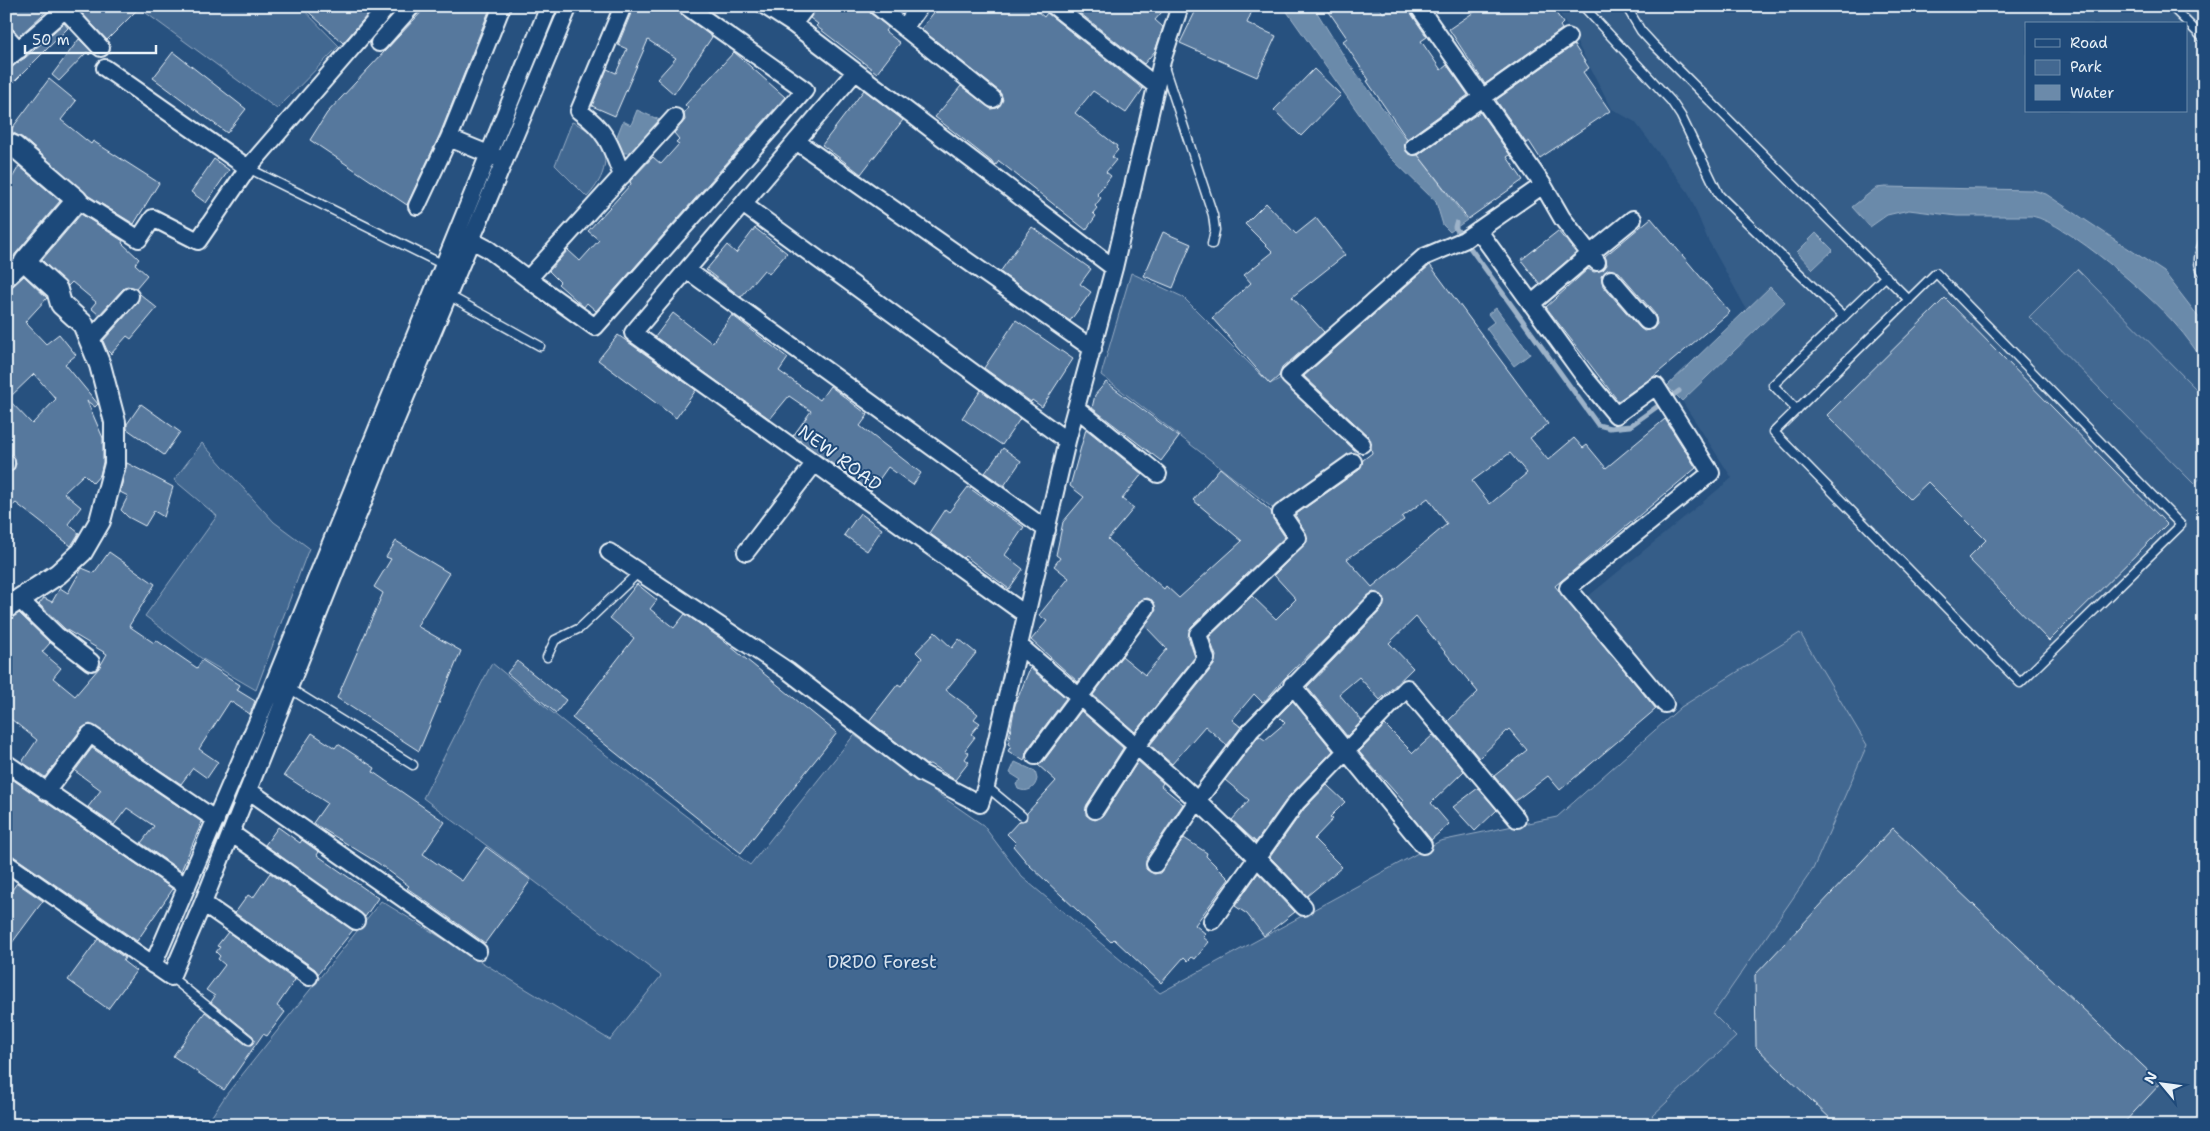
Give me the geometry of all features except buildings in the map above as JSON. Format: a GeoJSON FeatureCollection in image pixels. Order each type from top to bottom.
{"type":"FeatureCollection","features":[{"type":"Feature","properties":{"kind":"street"},"geometry":{"type":"LineString","coordinates":[[6,143],[15,147],[77,200],[139,239],[153,218],[198,241],[248,168],[388,6]]}},
{"type":"Feature","properties":{"kind":"street"},"geometry":{"type":"LineString","coordinates":[[379,44],[412,6]]}},
{"type":"Feature","properties":{"kind":"street"},"geometry":{"type":"LineString","coordinates":[[417,206],[449,138],[502,6]]}},
{"type":"Feature","properties":{"kind":"street"},"geometry":{"type":"LineString","coordinates":[[6,863],[170,977],[203,903],[248,790],[281,686],[451,268],[489,154],[549,6]]}},
{"type":"Feature","properties":{"kind":"street"},"geometry":{"type":"LineString","coordinates":[[153,965],[216,820],[281,686],[448,295],[451,268],[471,240],[569,6]]}},
{"type":"Feature","properties":{"kind":"street"},"geometry":{"type":"LineString","coordinates":[[622,176],[610,141],[596,123],[578,111],[623,6]]}},
{"type":"Feature","properties":{"kind":"street"},"geometry":{"type":"LineString","coordinates":[[471,240],[488,249],[596,328],[805,90],[686,6]]}},
{"type":"Feature","properties":{"kind":"street"},"geometry":{"type":"LineString","coordinates":[[765,6],[793,24],[1114,268]]}},
{"type":"Feature","properties":{"kind":"street"},"geometry":{"type":"LineString","coordinates":[[793,24],[807,6]]}},
{"type":"Feature","properties":{"kind":"street"},"geometry":{"type":"LineString","coordinates":[[877,6],[993,99]]}},
{"type":"Feature","properties":{"kind":"street"},"geometry":{"type":"LineString","coordinates":[[904,28],[920,6]]}},
{"type":"Feature","properties":{"kind":"street"},"geometry":{"type":"LineString","coordinates":[[1054,6],[1156,86]]}},
{"type":"Feature","properties":{"kind":"street"},"geometry":{"type":"LineString","coordinates":[[609,552],[788,671],[921,773],[980,804],[1020,646],[1025,614],[1047,530],[1067,440],[1114,268],[1162,62],[1180,6]]}},
{"type":"Feature","properties":{"kind":"street"},"geometry":{"type":"LineString","coordinates":[[1418,6],[1543,185],[1562,218],[1593,258]]}},
{"type":"Feature","properties":{"kind":"street"},"geometry":{"type":"LineString","coordinates":[[6,36],[13,55],[65,8],[101,48]]}},
{"type":"Feature","properties":{"kind":"street"},"geometry":{"type":"LineString","coordinates":[[1414,146],[1568,37]]}},
{"type":"Feature","properties":{"kind":"street"},"geometry":{"type":"LineString","coordinates":[[105,68],[248,168]]}},
{"type":"Feature","properties":{"kind":"street"},"geometry":{"type":"LineString","coordinates":[[855,72],[687,270],[1047,530]]}},
{"type":"Feature","properties":{"kind":"street"},"geometry":{"type":"LineString","coordinates":[[528,279],[675,117]]}},
{"type":"Feature","properties":{"kind":"street"},"geometry":{"type":"LineString","coordinates":[[449,138],[504,160]]}},
{"type":"Feature","properties":{"kind":"street"},"geometry":{"type":"LineString","coordinates":[[796,141],[1093,349]]}},
{"type":"Feature","properties":{"kind":"street"},"geometry":{"type":"LineString","coordinates":[[1362,444],[1289,376],[1424,257],[1464,240],[1543,185]]}},
{"type":"Feature","properties":{"kind":"street"},"geometry":{"type":"LineString","coordinates":[[6,279],[25,261],[77,200]]}},
{"type":"Feature","properties":{"kind":"street"},"geometry":{"type":"LineString","coordinates":[[744,205],[1067,440]]}},
{"type":"Feature","properties":{"kind":"street"},"geometry":{"type":"LineString","coordinates":[[1531,304],[1593,258],[1633,219]]}},
{"type":"Feature","properties":{"kind":"street"},"geometry":{"type":"LineString","coordinates":[[1478,230],[1586,379],[1616,414],[1656,386],[1711,472],[1568,588],[1665,704]]}},
{"type":"Feature","properties":{"kind":"street"},"geometry":{"type":"LineString","coordinates":[[25,261],[57,290],[61,304],[83,324],[100,365],[115,422],[115,464],[100,521],[82,552],[58,574],[13,604],[91,662]]}},
{"type":"Feature","properties":{"kind":"street","name":"NEW ROAD"},"geometry":{"type":"LineString","coordinates":[[687,270],[633,333],[1025,614]]}},
{"type":"Feature","properties":{"kind":"street"},"geometry":{"type":"LineString","coordinates":[[1611,279],[1647,321]]}},
{"type":"Feature","properties":{"kind":"street"},"geometry":{"type":"LineString","coordinates":[[90,340],[130,296]]}},
{"type":"Feature","properties":{"kind":"street"},"geometry":{"type":"LineString","coordinates":[[1076,408],[1158,474]]}},
{"type":"Feature","properties":{"kind":"street"},"geometry":{"type":"LineString","coordinates":[[1095,810],[1137,745],[1206,659],[1198,634],[1298,538],[1281,513],[1353,462]]}},
{"type":"Feature","properties":{"kind":"street"},"geometry":{"type":"LineString","coordinates":[[746,552],[814,464]]}},
{"type":"Feature","properties":{"kind":"street"},"geometry":{"type":"LineString","coordinates":[[1155,864],[1197,801],[1251,730],[1292,685],[1375,602]]}},
{"type":"Feature","properties":{"kind":"street"},"geometry":{"type":"LineString","coordinates":[[1035,756],[1146,608]]}},
{"type":"Feature","properties":{"kind":"street"},"geometry":{"type":"LineString","coordinates":[[1020,646],[1137,745],[1257,856],[1304,907]]}},
{"type":"Feature","properties":{"kind":"street"},"geometry":{"type":"LineString","coordinates":[[1292,685],[1423,845]]}},
{"type":"Feature","properties":{"kind":"street"},"geometry":{"type":"LineString","coordinates":[[1212,920],[1296,803],[1345,750],[1407,688],[1517,819]]}},
{"type":"Feature","properties":{"kind":"street"},"geometry":{"type":"LineString","coordinates":[[46,792],[90,734],[216,820]]}},
{"type":"Feature","properties":{"kind":"street"},"geometry":{"type":"LineString","coordinates":[[6,763],[187,888]]}},
{"type":"Feature","properties":{"kind":"street"},"geometry":{"type":"LineString","coordinates":[[248,790],[478,951]]}},
{"type":"Feature","properties":{"kind":"street"},"geometry":{"type":"LineString","coordinates":[[231,833],[356,921]]}},
{"type":"Feature","properties":{"kind":"street"},"geometry":{"type":"LineString","coordinates":[[203,903],[309,977]]}},
{"type":"Feature","properties":{"kind":"lane"},"geometry":{"type":"LineString","coordinates":[[1583,6],[1671,101],[1681,116],[1719,195],[1844,317]]}},
{"type":"Feature","properties":{"kind":"lane"},"geometry":{"type":"LineString","coordinates":[[1626,6],[1641,31],[1653,44],[1909,300]]}},
{"type":"Feature","properties":{"kind":"lane"},"geometry":{"type":"LineString","coordinates":[[2171,6],[2187,22]]}},
{"type":"Feature","properties":{"kind":"lane"},"geometry":{"type":"LineString","coordinates":[[2188,23],[2204,39]]}},
{"type":"Feature","properties":{"kind":"lane"},"geometry":{"type":"LineString","coordinates":[[1162,62],[1213,215],[1215,230],[1212,244]]}},
{"type":"Feature","properties":{"kind":"lane"},"geometry":{"type":"LineString","coordinates":[[248,168],[451,268]]}},
{"type":"Feature","properties":{"kind":"lane"},"geometry":{"type":"LineString","coordinates":[[2204,240],[2199,254],[2200,269],[2204,273]]}},
{"type":"Feature","properties":{"kind":"lane"},"geometry":{"type":"LineString","coordinates":[[1936,273],[2182,525],[2020,683],[1774,432],[1797,410],[1936,273]]}},
{"type":"Feature","properties":{"kind":"lane"},"geometry":{"type":"LineString","coordinates":[[1797,410],[1773,385],[1886,276]]}},
{"type":"Feature","properties":{"kind":"lane"},"geometry":{"type":"LineString","coordinates":[[448,295],[540,346]]}},
{"type":"Feature","properties":{"kind":"lane"},"geometry":{"type":"LineString","coordinates":[[547,657],[555,640],[580,628],[639,572]]}},
{"type":"Feature","properties":{"kind":"lane"},"geometry":{"type":"LineString","coordinates":[[281,686],[413,765]]}},
{"type":"Feature","properties":{"kind":"lane"},"geometry":{"type":"LineString","coordinates":[[986,786],[1022,816]]}},
{"type":"Feature","properties":{"kind":"lane"},"geometry":{"type":"LineString","coordinates":[[170,977],[249,1040]]}},
{"type":"Feature","properties":{"kind":"shaded area"},"geometry":{"type":"Polygon","coordinates":[[[1555,6],[2204,6],[2204,1125],[1658,1125],[1651,1116],[1736,1037],[1713,1014],[1812,869],[1800,633],[1681,707],[1585,599],[1732,478],[1682,401],[1785,302],[1770,287],[1747,310],[1708,240],[1688,192],[1635,122],[1612,109],[1555,6]]]}},
{"type":"Feature","properties":{"kind":"green space"},"geometry":{"type":"Polygon","coordinates":[[[152,6],[300,6],[339,46],[277,109],[146,13],[152,6]]]}},
{"type":"Feature","properties":{"kind":"green space"},"geometry":{"type":"Polygon","coordinates":[[[572,122],[585,128],[594,136],[601,144],[604,154],[605,164],[602,175],[587,197],[555,165],[572,122]]]}},
{"type":"Feature","properties":{"kind":"green space"},"geometry":{"type":"Polygon","coordinates":[[[2077,269],[2204,397],[2204,475],[2194,484],[2029,317],[2077,269]]]}},
{"type":"Feature","properties":{"kind":"green space"},"geometry":{"type":"Polygon","coordinates":[[[1131,273],[1183,297],[1270,384],[1283,377],[1362,451],[1275,510],[1101,375],[1131,273]]]}},
{"type":"Feature","properties":{"kind":"green space"},"geometry":{"type":"Polygon","coordinates":[[[202,443],[274,522],[309,548],[256,690],[201,658],[145,616],[217,516],[174,480],[202,443]]]}},
{"type":"Feature","properties":{"kind":"green space","name":"DRDO Forest"},"geometry":{"type":"Polygon","coordinates":[[[1800,633],[1867,745],[1813,869],[1713,1014],[1736,1037],[1652,1116],[1658,1125],[206,1125],[226,1095],[381,901],[610,1040],[661,976],[423,798],[492,663],[580,735],[750,865],[854,735],[983,825],[1022,877],[1160,993],[1440,841],[1557,817],[1681,707],[1800,633]]]}},
{"type":"Feature","properties":{"kind":"water"},"geometry":{"type":"Polygon","coordinates":[[[1283,6],[1313,6],[1347,61],[1467,220],[1450,232],[1443,225],[1436,202],[1388,155],[1283,6]]]}},
{"type":"Feature","properties":{"kind":"water"},"geometry":{"type":"Polygon","coordinates":[[[637,110],[662,121],[633,153],[621,153],[617,136],[623,121],[631,125],[637,110]]]}},
{"type":"Feature","properties":{"kind":"water"},"geometry":{"type":"Polygon","coordinates":[[[1876,188],[2033,190],[2046,194],[2164,272],[2204,324],[2204,362],[2180,329],[2164,312],[2108,262],[2066,232],[2032,216],[1957,216],[1909,210],[1887,215],[1870,227],[1852,207],[1876,188]]]}},
{"type":"Feature","properties":{"kind":"water"},"geometry":{"type":"Polygon","coordinates":[[[1816,233],[1833,250],[1813,269],[1797,252],[1816,233]]]}},
{"type":"Feature","properties":{"kind":"water"},"geometry":{"type":"Polygon","coordinates":[[[1770,287],[1785,302],[1682,401],[1667,386],[1770,287]]]}},
{"type":"Feature","properties":{"kind":"water"},"geometry":{"type":"Polygon","coordinates":[[[1496,308],[1530,354],[1514,366],[1486,328],[1494,322],[1488,314],[1496,308]]]}},
{"type":"Feature","properties":{"kind":"water"},"geometry":{"type":"Polygon","coordinates":[[[1015,762],[1035,771],[1037,779],[1030,789],[1024,791],[1018,789],[1016,784],[1021,780],[1010,773],[1015,762]]]}},
{"type":"Feature","properties":{"kind":"waterway"},"geometry":{"type":"LineString","coordinates":[[1456,223],[1455,227],[1598,425],[1610,428],[1630,426],[1679,391]]}}]}
